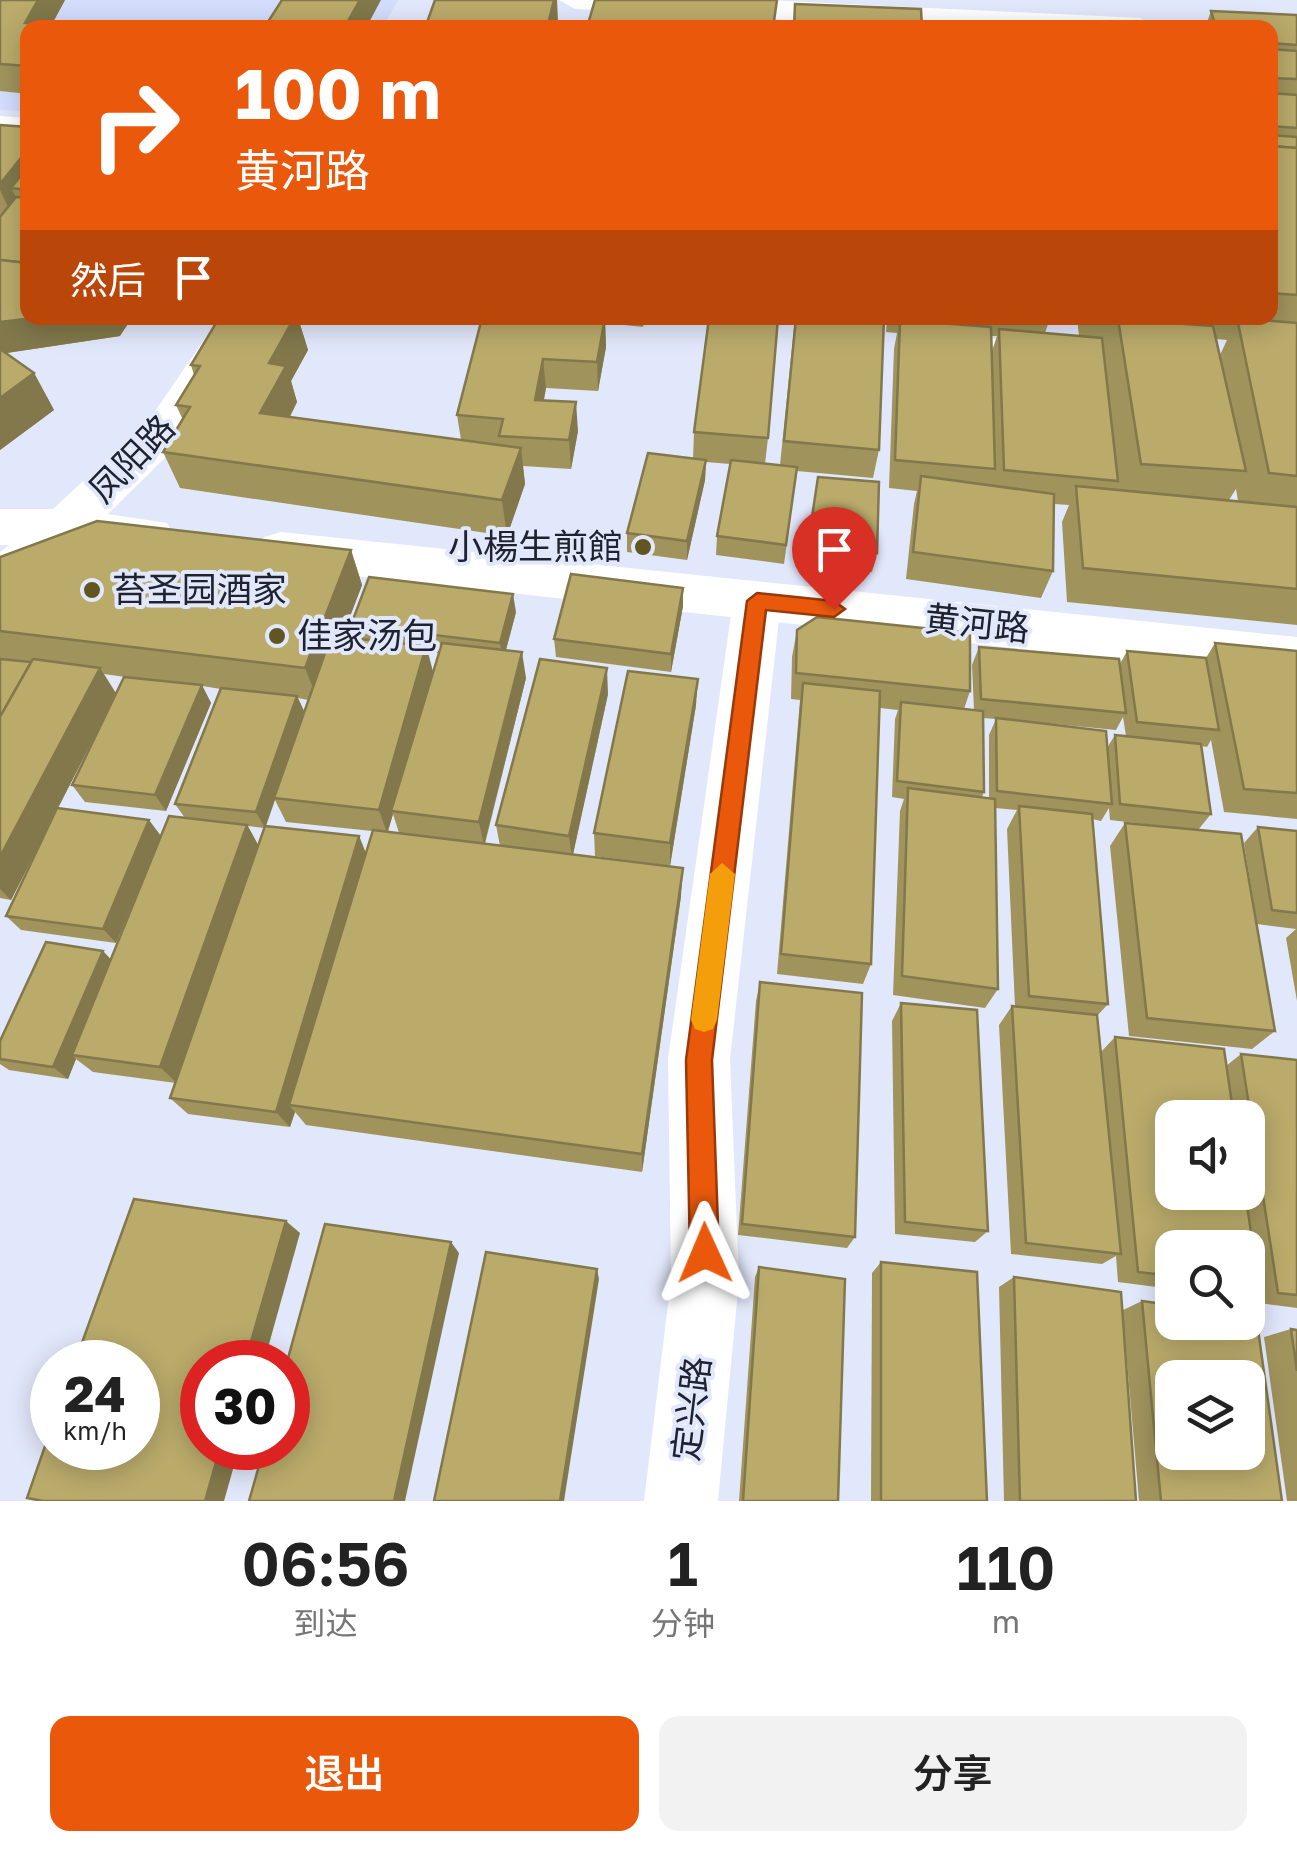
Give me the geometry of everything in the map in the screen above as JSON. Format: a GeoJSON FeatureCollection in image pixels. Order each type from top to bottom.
{"type":"FeatureCollection","features":[{"type":"Feature","properties":{"kind":"street"},"geometry":{"type":"LineString","coordinates":[[574,0],[900,20]]}},
{"type":"Feature","properties":{"kind":"street","name":"凤阳路"},"geometry":{"type":"LineString","coordinates":[[0,578],[65,527],[165,431],[235,325]]}},
{"type":"Feature","properties":{"kind":"street","name":"黄河路"},"geometry":{"type":"LineString","coordinates":[[0,527],[65,527],[1297,658]]}},
{"type":"Feature","properties":{"kind":"street","name":"定兴路"},"geometry":{"type":"LineString","coordinates":[[681,1501],[705,1280],[699,1060],[757,601]]}},
{"type":"Feature","properties":{"kind":"lane"},"geometry":{"type":"LineString","coordinates":[[950,325],[951,342],[1046,350]]}},
{"type":"Feature","properties":{"kind":"shaded area"},"geometry":{"type":"Polygon","coordinates":[[[0,0],[398,0],[387,20],[20,20],[20,111],[0,110],[0,0]]]}},
{"type":"Feature","properties":{"kind":"building"},"geometry":{"type":"Polygon","coordinates":[[[0,0],[38,0],[27,20],[20,20],[20,65],[0,64],[0,0]]]}},
{"type":"Feature","properties":{"kind":"building"},"geometry":{"type":"Polygon","coordinates":[[[282,0],[360,0],[349,20],[269,20],[282,0]]]}},
{"type":"Feature","properties":{"kind":"building"},"geometry":{"type":"Polygon","coordinates":[[[435,0],[554,0],[549,20],[428,20],[435,0]]]}},
{"type":"Feature","properties":{"kind":"building"},"geometry":{"type":"Polygon","coordinates":[[[595,0],[777,0],[774,20],[589,20],[595,0]]]}},
{"type":"Feature","properties":{"kind":"building"},"geometry":{"type":"Polygon","coordinates":[[[795,4],[921,9],[922,20],[794,20],[795,4]]]}},
{"type":"Feature","properties":{"kind":"building"},"geometry":{"type":"Polygon","coordinates":[[[1211,11],[1297,15],[1297,45],[1278,44],[1278,20],[1214,20],[1211,11]]]}},
{"type":"Feature","properties":{"kind":"building"},"geometry":{"type":"Polygon","coordinates":[[[1278,50],[1297,51],[1297,79],[1278,78],[1278,50]]]}},
{"type":"Feature","properties":{"kind":"building"},"geometry":{"type":"Polygon","coordinates":[[[1278,94],[1297,95],[1297,128],[1278,127],[1278,94]]]}},
{"type":"Feature","properties":{"kind":"building"},"geometry":{"type":"Polygon","coordinates":[[[0,125],[20,126],[20,159],[0,184],[0,125]]]}},
{"type":"Feature","properties":{"kind":"building"},"geometry":{"type":"Polygon","coordinates":[[[1278,136],[1297,137],[1297,148],[1278,147],[1278,136]]]}},
{"type":"Feature","properties":{"kind":"building"},"geometry":{"type":"Polygon","coordinates":[[[1278,147],[1297,148],[1297,295],[1278,294],[1278,147]]]}},
{"type":"Feature","properties":{"kind":"building"},"geometry":{"type":"Polygon","coordinates":[[[16,197],[20,197],[20,262],[0,260],[0,217],[16,197]]]}},
{"type":"Feature","properties":{"kind":"building"},"geometry":{"type":"Polygon","coordinates":[[[0,260],[20,262],[20,320],[0,322],[0,260]]]}},
{"type":"Feature","properties":{"kind":"building"},"geometry":{"type":"Polygon","coordinates":[[[1297,323],[1297,476],[1269,473],[1238,325],[1297,323]]]}},
{"type":"Feature","properties":{"kind":"building"},"geometry":{"type":"Polygon","coordinates":[[[215,325],[290,325],[269,363],[286,366],[260,413],[521,448],[502,500],[163,452],[190,407],[176,405],[200,366],[191,365],[215,325]]]}},
{"type":"Feature","properties":{"kind":"building"},"geometry":{"type":"Polygon","coordinates":[[[480,325],[604,325],[597,362],[543,359],[535,400],[576,402],[569,440],[499,436],[503,419],[457,415],[480,325]]]}},
{"type":"Feature","properties":{"kind":"building"},"geometry":{"type":"Polygon","coordinates":[[[708,325],[777,325],[768,438],[694,432],[708,325]]]}},
{"type":"Feature","properties":{"kind":"building"},"geometry":{"type":"Polygon","coordinates":[[[795,325],[884,325],[879,450],[784,441],[795,325]]]}},
{"type":"Feature","properties":{"kind":"building"},"geometry":{"type":"Polygon","coordinates":[[[900,325],[991,327],[995,469],[895,460],[900,325]]]}},
{"type":"Feature","properties":{"kind":"building"},"geometry":{"type":"Polygon","coordinates":[[[1119,325],[1213,326],[1246,471],[1141,464],[1119,325]]]}},
{"type":"Feature","properties":{"kind":"building"},"geometry":{"type":"Polygon","coordinates":[[[999,329],[1102,338],[1118,481],[1004,470],[999,329]]]}},
{"type":"Feature","properties":{"kind":"building"},"geometry":{"type":"Polygon","coordinates":[[[0,349],[34,373],[0,398],[0,349]]]}},
{"type":"Feature","properties":{"kind":"building"},"geometry":{"type":"Polygon","coordinates":[[[648,453],[706,460],[687,541],[627,533],[648,453]]]}},
{"type":"Feature","properties":{"kind":"building"},"geometry":{"type":"Polygon","coordinates":[[[731,460],[797,467],[786,545],[717,536],[731,460]]]}},
{"type":"Feature","properties":{"kind":"building"},"geometry":{"type":"Polygon","coordinates":[[[921,476],[1054,494],[1053,571],[913,552],[921,476]]]}},
{"type":"Feature","properties":{"kind":"building"},"geometry":{"type":"Polygon","coordinates":[[[818,477],[879,482],[877,553],[808,544],[818,477]]]}},
{"type":"Feature","properties":{"kind":"building"},"geometry":{"type":"Polygon","coordinates":[[[1076,486],[1297,507],[1297,589],[1083,568],[1076,486]]]}},
{"type":"Feature","properties":{"kind":"building"},"geometry":{"type":"Polygon","coordinates":[[[97,521],[351,550],[305,668],[0,631],[0,557],[97,521]]]}},
{"type":"Feature","properties":{"kind":"building"},"geometry":{"type":"Polygon","coordinates":[[[571,574],[683,588],[671,654],[554,639],[571,574]]]}},
{"type":"Feature","properties":{"kind":"building"},"geometry":{"type":"Polygon","coordinates":[[[369,577],[513,594],[500,643],[351,625],[369,577]]]}},
{"type":"Feature","properties":{"kind":"building"},"geometry":{"type":"Polygon","coordinates":[[[817,617],[970,633],[970,691],[796,673],[797,630],[817,617]]]}},
{"type":"Feature","properties":{"kind":"building"},"geometry":{"type":"Polygon","coordinates":[[[331,636],[426,646],[379,810],[274,798],[331,636]]]}},
{"type":"Feature","properties":{"kind":"building"},"geometry":{"type":"Polygon","coordinates":[[[442,643],[522,652],[479,822],[391,811],[442,643]]]}},
{"type":"Feature","properties":{"kind":"building"},"geometry":{"type":"Polygon","coordinates":[[[1215,643],[1297,651],[1297,793],[1244,789],[1215,643]]]}},
{"type":"Feature","properties":{"kind":"building"},"geometry":{"type":"Polygon","coordinates":[[[979,647],[1119,659],[1126,713],[981,699],[979,647]]]}},
{"type":"Feature","properties":{"kind":"building"},"geometry":{"type":"Polygon","coordinates":[[[1127,651],[1206,658],[1219,730],[1137,722],[1127,651]]]}},
{"type":"Feature","properties":{"kind":"building"},"geometry":{"type":"Polygon","coordinates":[[[0,659],[31,662],[0,717],[0,659]]]}},
{"type":"Feature","properties":{"kind":"building"},"geometry":{"type":"Polygon","coordinates":[[[33,659],[100,668],[0,857],[0,717],[33,659]]]}},
{"type":"Feature","properties":{"kind":"building"},"geometry":{"type":"Polygon","coordinates":[[[540,659],[607,668],[569,836],[496,825],[540,659]]]}},
{"type":"Feature","properties":{"kind":"building"},"geometry":{"type":"Polygon","coordinates":[[[628,671],[698,679],[670,843],[594,833],[628,671]]]}},
{"type":"Feature","properties":{"kind":"building"},"geometry":{"type":"Polygon","coordinates":[[[124,677],[202,685],[155,795],[72,785],[124,677]]]}},
{"type":"Feature","properties":{"kind":"building"},"geometry":{"type":"Polygon","coordinates":[[[803,683],[880,691],[871,964],[781,954],[803,683]]]}},
{"type":"Feature","properties":{"kind":"building"},"geometry":{"type":"Polygon","coordinates":[[[221,688],[297,696],[256,812],[175,804],[221,688]]]}},
{"type":"Feature","properties":{"kind":"building"},"geometry":{"type":"Polygon","coordinates":[[[901,702],[983,711],[984,792],[897,781],[901,702]]]}},
{"type":"Feature","properties":{"kind":"building"},"geometry":{"type":"Polygon","coordinates":[[[996,718],[1106,731],[1112,804],[997,791],[996,718]]]}},
{"type":"Feature","properties":{"kind":"building"},"geometry":{"type":"Polygon","coordinates":[[[1115,735],[1201,744],[1211,814],[1120,804],[1115,735]]]}},
{"type":"Feature","properties":{"kind":"building"},"geometry":{"type":"Polygon","coordinates":[[[908,788],[995,799],[998,989],[902,976],[908,788]]]}},
{"type":"Feature","properties":{"kind":"building"},"geometry":{"type":"Polygon","coordinates":[[[1019,806],[1092,814],[1108,1004],[1029,996],[1019,806]]]}},
{"type":"Feature","properties":{"kind":"building"},"geometry":{"type":"Polygon","coordinates":[[[57,808],[149,820],[103,929],[6,916],[57,808]]]}},
{"type":"Feature","properties":{"kind":"building"},"geometry":{"type":"Polygon","coordinates":[[[169,816],[247,825],[160,1067],[72,1055],[169,816]]]}},
{"type":"Feature","properties":{"kind":"building"},"geometry":{"type":"Polygon","coordinates":[[[1125,823],[1241,834],[1275,1031],[1147,1018],[1125,823]]]}},
{"type":"Feature","properties":{"kind":"building"},"geometry":{"type":"Polygon","coordinates":[[[265,826],[359,836],[276,1112],[170,1098],[265,826]]]}},
{"type":"Feature","properties":{"kind":"building"},"geometry":{"type":"Polygon","coordinates":[[[1258,827],[1297,831],[1297,913],[1272,910],[1258,827]]]}},
{"type":"Feature","properties":{"kind":"building"},"geometry":{"type":"Polygon","coordinates":[[[373,830],[683,868],[642,1154],[289,1105],[373,830]]]}},
{"type":"Feature","properties":{"kind":"building"},"geometry":{"type":"Polygon","coordinates":[[[46,942],[103,951],[53,1067],[0,1059],[0,1041],[46,942]]]}},
{"type":"Feature","properties":{"kind":"building"},"geometry":{"type":"Polygon","coordinates":[[[760,982],[862,993],[855,1237],[742,1224],[760,982]]]}},
{"type":"Feature","properties":{"kind":"building"},"geometry":{"type":"Polygon","coordinates":[[[901,1003],[977,1010],[988,1231],[905,1222],[901,1003]]]}},
{"type":"Feature","properties":{"kind":"building"},"geometry":{"type":"Polygon","coordinates":[[[1012,1006],[1097,1015],[1121,1254],[1026,1243],[1012,1006]]]}},
{"type":"Feature","properties":{"kind":"building"},"geometry":{"type":"Polygon","coordinates":[[[1115,1037],[1224,1049],[1231,1100],[1155,1100],[1155,1210],[1248,1210],[1251,1230],[1155,1230],[1155,1274],[1138,1272],[1115,1037]]]}},
{"type":"Feature","properties":{"kind":"building"},"geometry":{"type":"Polygon","coordinates":[[[1241,1054],[1297,1060],[1297,1295],[1278,1293],[1265,1209],[1265,1100],[1248,1100],[1241,1054]]]}},
{"type":"Feature","properties":{"kind":"building"},"geometry":{"type":"Polygon","coordinates":[[[134,1199],[286,1221],[251,1340],[180,1340],[180,1470],[214,1470],[205,1501],[27,1498],[37,1470],[160,1470],[160,1340],[83,1340],[134,1199]]]}},
{"type":"Feature","properties":{"kind":"building"},"geometry":{"type":"Polygon","coordinates":[[[325,1224],[451,1242],[394,1501],[249,1501],[258,1470],[310,1470],[310,1340],[293,1340],[325,1224]]]}},
{"type":"Feature","properties":{"kind":"building"},"geometry":{"type":"Polygon","coordinates":[[[486,1252],[597,1269],[560,1501],[434,1501],[486,1252]]]}},
{"type":"Feature","properties":{"kind":"building"},"geometry":{"type":"Polygon","coordinates":[[[881,1262],[977,1272],[987,1501],[881,1501],[881,1262]]]}},
{"type":"Feature","properties":{"kind":"building"},"geometry":{"type":"Polygon","coordinates":[[[759,1267],[845,1279],[838,1501],[743,1501],[759,1267]]]}},
{"type":"Feature","properties":{"kind":"building"},"geometry":{"type":"Polygon","coordinates":[[[1014,1277],[1121,1292],[1136,1501],[1020,1501],[1014,1277]]]}},
{"type":"Feature","properties":{"kind":"building"},"geometry":{"type":"Polygon","coordinates":[[[1142,1301],[1155,1303],[1155,1340],[1259,1340],[1262,1360],[1155,1360],[1155,1438],[1142,1301]]]}},
{"type":"Feature","properties":{"kind":"building"},"geometry":{"type":"Polygon","coordinates":[[[1291,1329],[1297,1330],[1297,1371],[1291,1329]]]}},
{"type":"Feature","properties":{"kind":"building"},"geometry":{"type":"Polygon","coordinates":[[[1265,1379],[1282,1501],[1161,1501],[1158,1470],[1265,1470],[1265,1379]]]}},
{"type":"Feature","properties":{"kind":"slow traffic"},"geometry":{"type":"LineString","coordinates":[[704,1020],[722,874]]}},
{"type":"Feature","properties":{"kind":"place","name":"小楊生煎館"},"geometry":{"type":"Point","coordinates":[643,547]}},
{"type":"Feature","properties":{"kind":"place","name":"苔圣园酒家"},"geometry":{"type":"Point","coordinates":[92,590]}},
{"type":"Feature","properties":{"kind":"place","name":"佳家汤包"},"geometry":{"type":"Point","coordinates":[277,636]}},
{"type":"Feature","properties":{"kind":"route"},"geometry":{"type":"LineString","coordinates":[[705,1253],[699,1060],[757,601],[834,609]]}}]}
